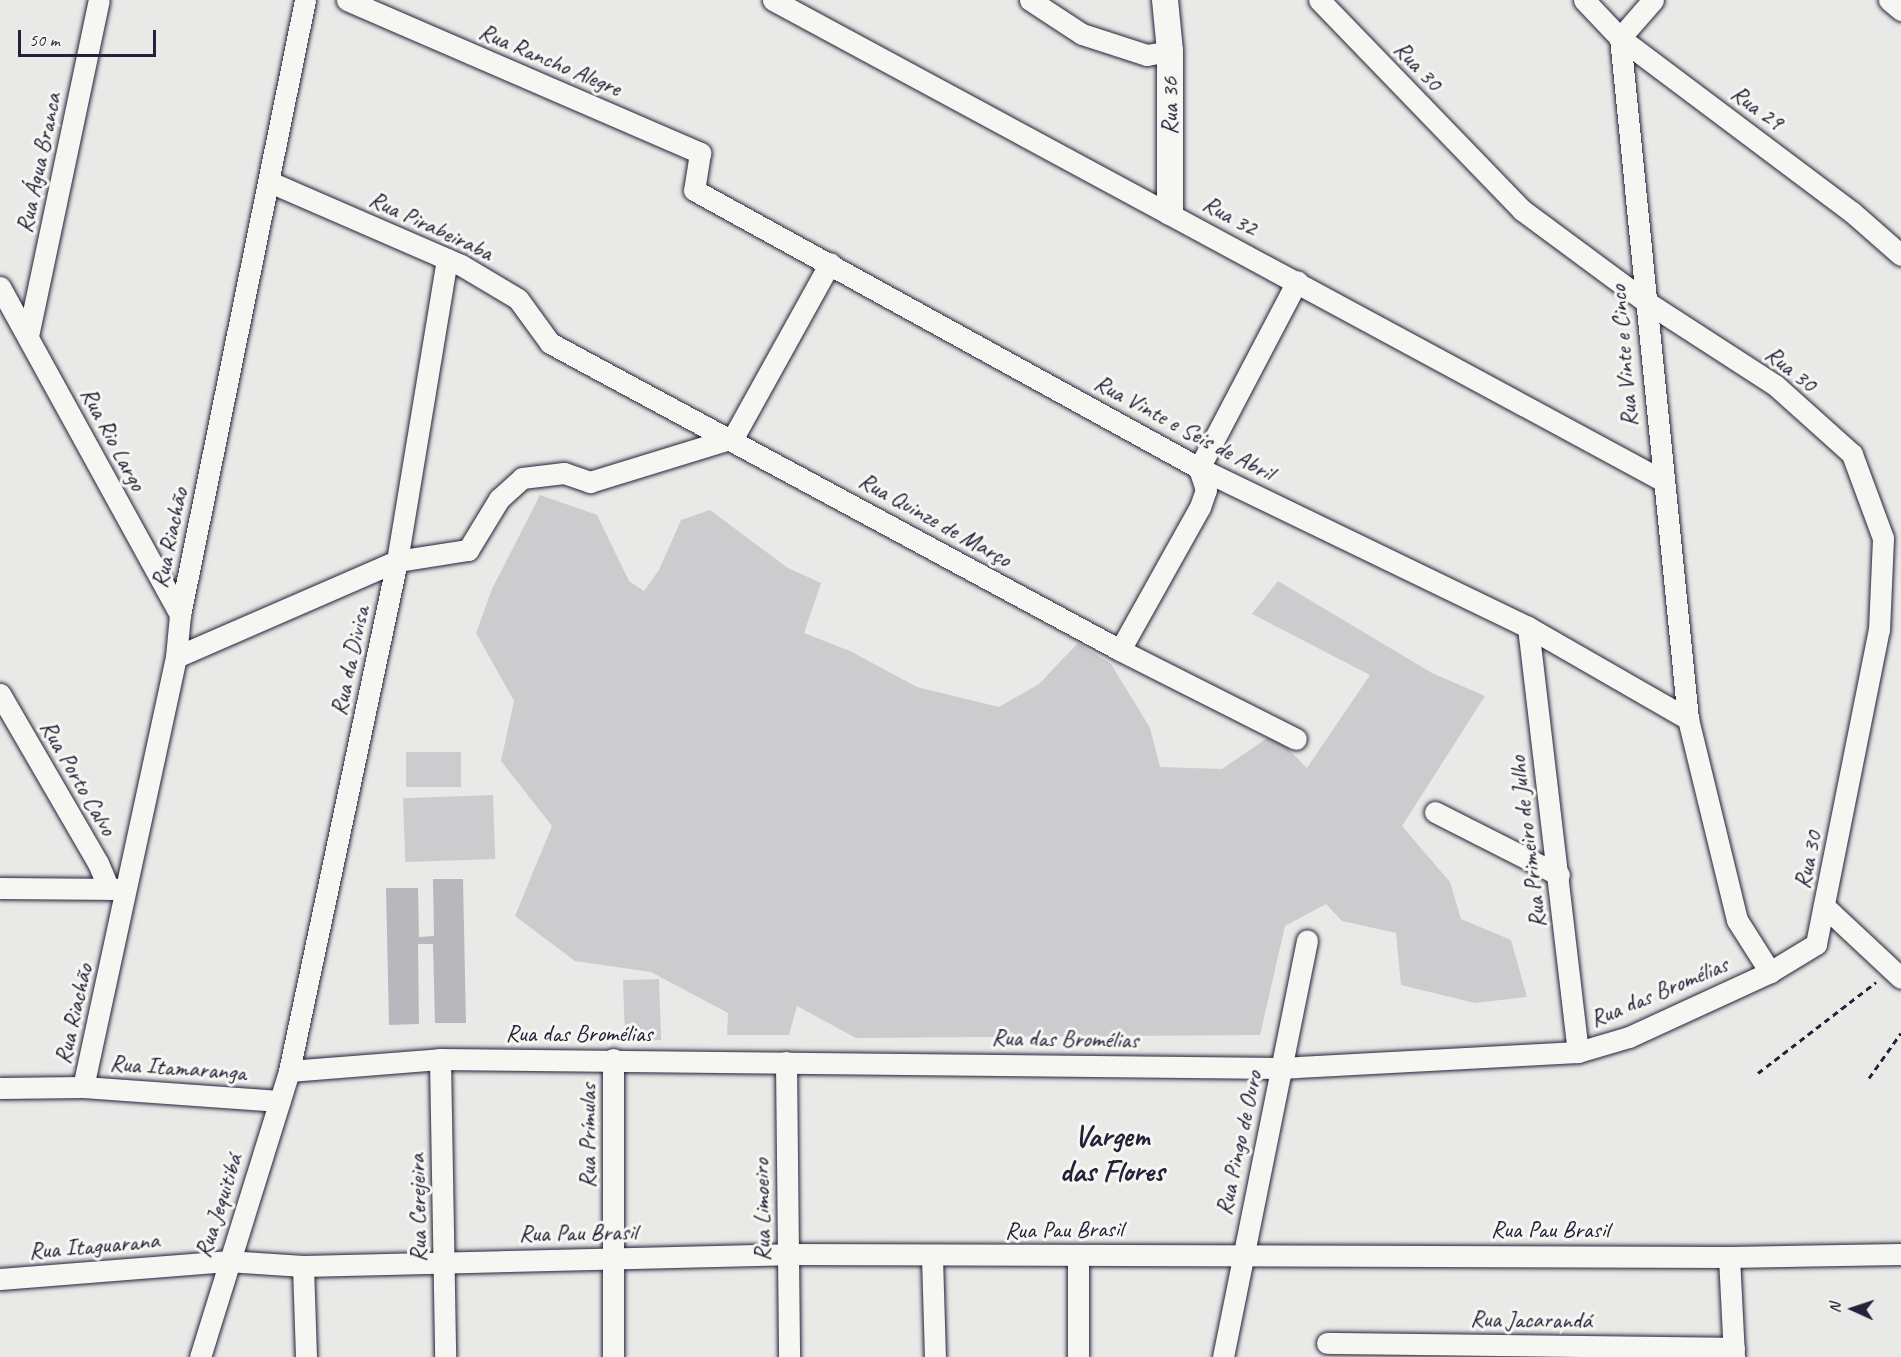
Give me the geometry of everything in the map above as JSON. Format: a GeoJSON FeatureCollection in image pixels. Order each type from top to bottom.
{"type":"FeatureCollection","features":[{"type":"Feature","properties":{"kind":"street","name":"Rua Água Branca"},"geometry":{"type":"LineString","coordinates":[[28,336],[99,0]]}},
{"type":"Feature","properties":{"kind":"street","name":"Rua Riachão"},"geometry":{"type":"LineString","coordinates":[[83,1087],[119,889],[176,657],[180,615],[270,182],[305,0]]}},
{"type":"Feature","properties":{"kind":"street","name":"Rua Rancho Alegre"},"geometry":{"type":"LineString","coordinates":[[347,0],[700,153]]}},
{"type":"Feature","properties":{"kind":"street","name":"Rua 32"},"geometry":{"type":"LineString","coordinates":[[772,0],[1170,212],[1662,480]]}},
{"type":"Feature","properties":{"kind":"street"},"geometry":{"type":"LineString","coordinates":[[1030,0],[1082,34],[1147,55],[1170,51]]}},
{"type":"Feature","properties":{"kind":"street","name":"Rua 36"},"geometry":{"type":"LineString","coordinates":[[1164,0],[1170,51],[1170,212]]}},
{"type":"Feature","properties":{"kind":"street","name":"Rua 30"},"geometry":{"type":"LineString","coordinates":[[1319,0],[1522,210],[1645,301],[1775,385],[1852,454],[1883,538],[1879,630],[1816,944]]}},
{"type":"Feature","properties":{"kind":"street","name":"Rua 29"},"geometry":{"type":"LineString","coordinates":[[1584,0],[1620,38],[1852,212],[1901,254]]}},
{"type":"Feature","properties":{"kind":"street"},"geometry":{"type":"LineString","coordinates":[[1620,38],[1653,0]]}},
{"type":"Feature","properties":{"kind":"street"},"geometry":{"type":"LineString","coordinates":[[1889,0],[1901,10]]}},
{"type":"Feature","properties":{"kind":"street","name":"Rua Vinte e Cinco"},"geometry":{"type":"LineString","coordinates":[[1620,38],[1662,480],[1688,719],[1737,921],[1770,972]]}},
{"type":"Feature","properties":{"kind":"street","name":"Rua Vinte e Seis de Abril"},"geometry":{"type":"LineString","coordinates":[[700,153],[694,190],[831,263],[1199,468],[1528,627],[1688,719]]}},
{"type":"Feature","properties":{"kind":"street","name":"Rua Pirabeiraba"},"geometry":{"type":"LineString","coordinates":[[270,182],[447,259],[518,299],[550,343]]}},
{"type":"Feature","properties":{"kind":"street","name":"Rua da Divisa"},"geometry":{"type":"LineString","coordinates":[[290,1071],[397,561],[447,259]]}},
{"type":"Feature","properties":{"kind":"street"},"geometry":{"type":"LineString","coordinates":[[176,657],[397,561],[468,550],[499,500],[522,477],[564,473],[590,482],[733,438],[831,263]]}},
{"type":"Feature","properties":{"kind":"street"},"geometry":{"type":"LineString","coordinates":[[1120,650],[1200,507],[1206,490],[1199,468],[1297,281]]}},
{"type":"Feature","properties":{"kind":"street","name":"Rua Rio Largo"},"geometry":{"type":"LineString","coordinates":[[0,287],[180,615]]}},
{"type":"Feature","properties":{"kind":"street","name":"Rua Quinze de Março"},"geometry":{"type":"LineString","coordinates":[[550,343],[733,438],[1120,650],[1296,739]]}},
{"type":"Feature","properties":{"kind":"street","name":"Rua Primeiro de Julho"},"geometry":{"type":"LineString","coordinates":[[1528,627],[1559,875],[1578,1052]]}},
{"type":"Feature","properties":{"kind":"street","name":"Rua Porto Calvo"},"geometry":{"type":"LineString","coordinates":[[0,694],[98,863],[119,889]]}},
{"type":"Feature","properties":{"kind":"street"},"geometry":{"type":"LineString","coordinates":[[1435,812],[1559,875]]}},
{"type":"Feature","properties":{"kind":"street"},"geometry":{"type":"LineString","coordinates":[[0,888],[119,889]]}},
{"type":"Feature","properties":{"kind":"street"},"geometry":{"type":"LineString","coordinates":[[1824,906],[1896,974]]}},
{"type":"Feature","properties":{"kind":"street","name":"Rua Pingo de Ouro"},"geometry":{"type":"LineString","coordinates":[[1223,1357],[1242,1254],[1308,940]]}},
{"type":"Feature","properties":{"kind":"street","name":"Rua das Bromélias"},"geometry":{"type":"LineString","coordinates":[[290,1071],[440,1059],[614,1059],[1281,1068],[1578,1052],[1629,1037],[1770,972],[1816,944]]}},
{"type":"Feature","properties":{"kind":"street","name":"Rua Cerejeira"},"geometry":{"type":"LineString","coordinates":[[440,1059],[446,1260],[445,1357]]}},
{"type":"Feature","properties":{"kind":"street","name":"Rua Prímulas"},"geometry":{"type":"LineString","coordinates":[[613,1357],[614,1059]]}},
{"type":"Feature","properties":{"kind":"street","name":"Rua Limoeiro"},"geometry":{"type":"LineString","coordinates":[[786,1062],[789,1357]]}},
{"type":"Feature","properties":{"kind":"street","name":"Rua Jequitibá"},"geometry":{"type":"LineString","coordinates":[[200,1357],[228,1261],[290,1071]]}},
{"type":"Feature","properties":{"kind":"street","name":"Rua Itamaranga"},"geometry":{"type":"LineString","coordinates":[[0,1088],[83,1087],[280,1101]]}},
{"type":"Feature","properties":{"kind":"street","name":"Rua Pau Brasil"},"geometry":{"type":"LineString","coordinates":[[228,1261],[303,1266],[446,1260],[788,1254],[932,1257],[1242,1254],[1729,1257],[1901,1254]]}},
{"type":"Feature","properties":{"kind":"street"},"geometry":{"type":"LineString","coordinates":[[1078,1256],[1078,1357]]}},
{"type":"Feature","properties":{"kind":"street"},"geometry":{"type":"LineString","coordinates":[[932,1257],[934,1357]]}},
{"type":"Feature","properties":{"kind":"street"},"geometry":{"type":"LineString","coordinates":[[1729,1257],[1734,1352]]}},
{"type":"Feature","properties":{"kind":"street","name":"Rua Itaguarana"},"geometry":{"type":"LineString","coordinates":[[0,1279],[228,1261]]}},
{"type":"Feature","properties":{"kind":"street"},"geometry":{"type":"LineString","coordinates":[[303,1266],[306,1357]]}},
{"type":"Feature","properties":{"kind":"street","name":"Rua Jacarandá"},"geometry":{"type":"LineString","coordinates":[[1327,1343],[1734,1352]]}},
{"type":"Feature","properties":{"kind":"path"},"geometry":{"type":"LineString","coordinates":[[1758,1074],[1896,974]]}},
{"type":"Feature","properties":{"kind":"path"},"geometry":{"type":"LineString","coordinates":[[1869,1078],[1901,1033]]}},
{"type":"Feature","properties":{"kind":"shaded area"},"geometry":{"type":"Polygon","coordinates":[[[540,495],[597,515],[629,581],[644,591],[659,570],[681,520],[710,510],[788,568],[821,583],[804,633],[850,651],[917,687],[999,707],[1039,684],[1078,643],[1111,664],[1150,728],[1160,767],[1222,769],[1273,734],[1307,768],[1370,675],[1252,614],[1278,581],[1432,673],[1485,696],[1402,826],[1450,882],[1461,919],[1511,940],[1527,997],[1475,1003],[1401,985],[1396,933],[1342,921],[1326,904],[1285,926],[1260,1035],[856,1038],[797,1006],[789,1035],[727,1035],[728,1013],[651,972],[575,961],[515,916],[552,826],[501,761],[514,701],[476,633],[492,589],[540,495]]]}},
{"type":"Feature","properties":{"kind":"shaded area"},"geometry":{"type":"Polygon","coordinates":[[[406,752],[461,752],[461,787],[406,787],[406,752]]]}},
{"type":"Feature","properties":{"kind":"shaded area"},"geometry":{"type":"Polygon","coordinates":[[[493,795],[495,859],[405,862],[403,798],[493,795]]]}},
{"type":"Feature","properties":{"kind":"shaded area"},"geometry":{"type":"Polygon","coordinates":[[[659,979],[661,1040],[625,1041],[623,980],[659,979]]]}},
{"type":"Feature","properties":{"kind":"building"},"geometry":{"type":"Polygon","coordinates":[[[433,879],[463,879],[466,1023],[435,1023],[433,944],[418,944],[419,1024],[389,1025],[386,888],[418,888],[419,937],[434,936],[433,879]]]}},
{"type":"Feature","properties":{"kind":"district","name":"Vargem das Flores"},"geometry":{"type":"Point","coordinates":[1112,1153]}}]}
